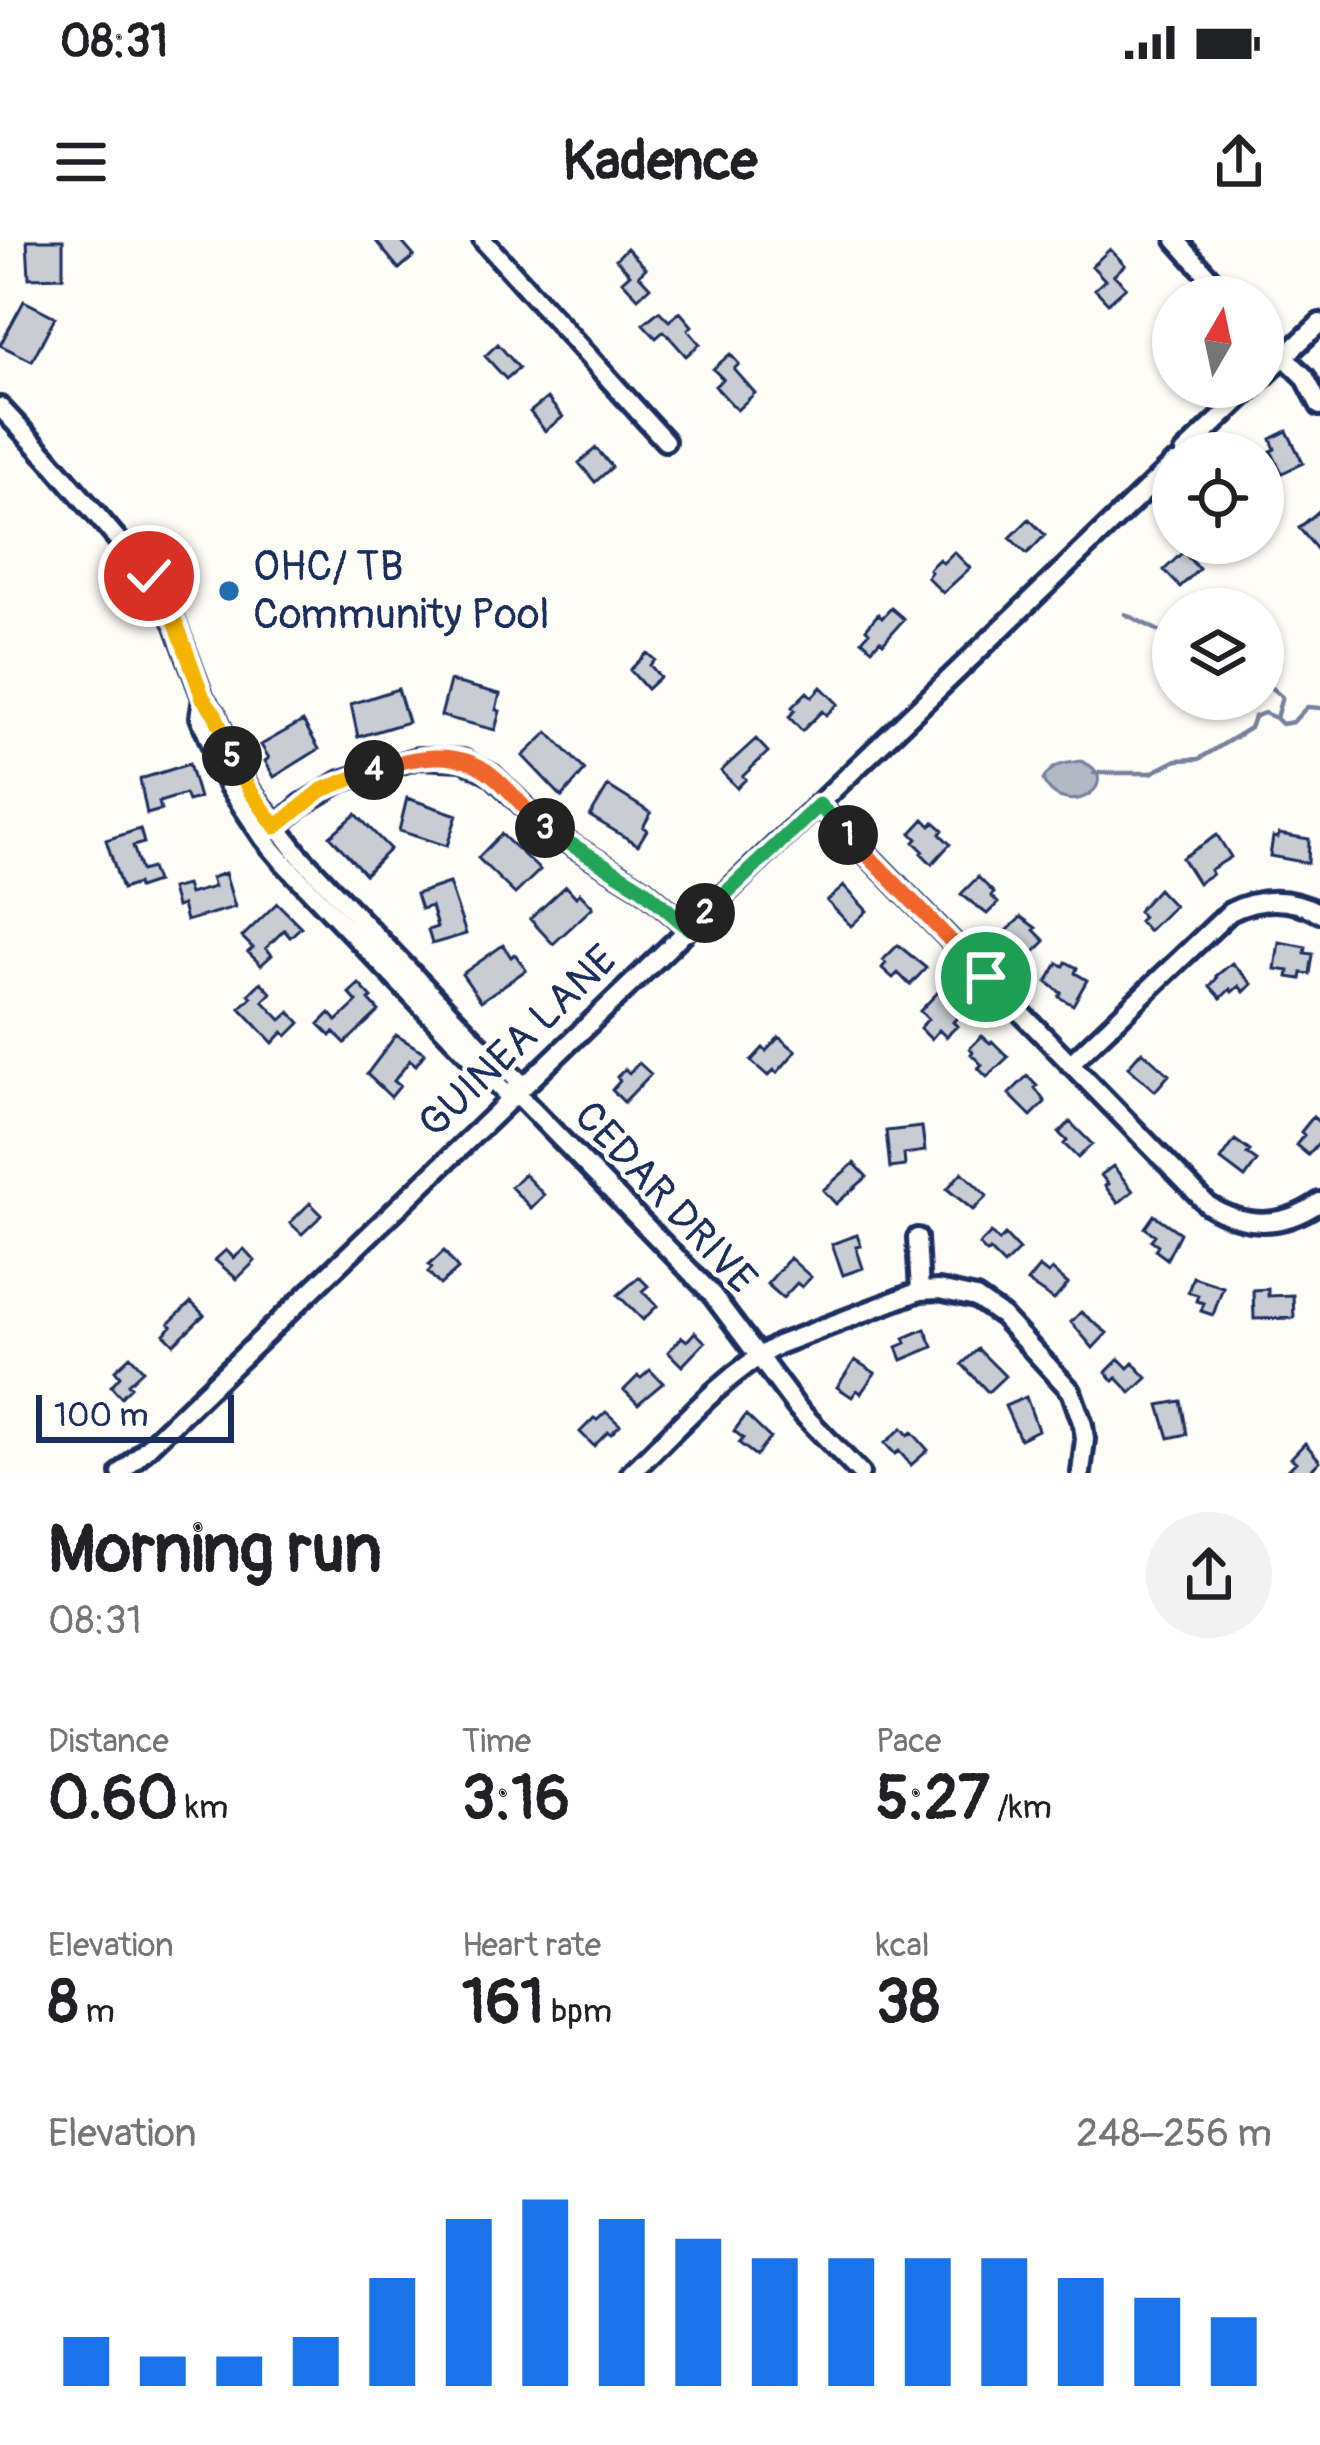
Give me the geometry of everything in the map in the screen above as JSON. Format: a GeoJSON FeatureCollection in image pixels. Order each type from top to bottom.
{"type":"FeatureCollection","features":[{"type":"Feature","properties":{"kind":"street"},"geometry":{"type":"LineString","coordinates":[[483,240],[665,441]]}},
{"type":"Feature","properties":{"kind":"street"},"geometry":{"type":"LineString","coordinates":[[1177,240],[1209,276]]}},
{"type":"Feature","properties":{"kind":"street"},"geometry":{"type":"LineString","coordinates":[[1320,322],[1284,357],[1305,377],[1320,406]]}},
{"type":"Feature","properties":{"kind":"street"},"geometry":{"type":"LineString","coordinates":[[0,407],[149,576],[176,623],[203,698],[215,714],[270,833],[301,805],[340,781],[418,758],[463,760],[493,775],[549,831],[643,889],[689,928]]}},
{"type":"Feature","properties":{"kind":"street"},"geometry":{"type":"LineString","coordinates":[[1206,432],[1231,408]]}},
{"type":"Feature","properties":{"kind":"street","name":"GUINEA LANE"},"geometry":{"type":"LineString","coordinates":[[121,1473],[1152,484]]}},
{"type":"Feature","properties":{"kind":"street"},"geometry":{"type":"LineString","coordinates":[[819,805],[1201,1199],[1224,1215],[1254,1223],[1303,1214],[1320,1202]]}},
{"type":"Feature","properties":{"kind":"street","name":"CEDAR DRIVE"},"geometry":{"type":"LineString","coordinates":[[270,833],[463,1038],[519,1081],[516,1093],[710,1293],[798,1409],[860,1473]]}},
{"type":"Feature","properties":{"kind":"street"},"geometry":{"type":"LineString","coordinates":[[1070,1064],[1230,912],[1270,900],[1320,913]]}},
{"type":"Feature","properties":{"kind":"street"},"geometry":{"type":"LineString","coordinates":[[916,1238],[920,1291],[958,1292],[987,1304],[1062,1379],[1083,1425],[1081,1473]]}},
{"type":"Feature","properties":{"kind":"street","name":"CEDAR DRIVE"},"geometry":{"type":"LineString","coordinates":[[758,1356],[920,1291]]}},
{"type":"Feature","properties":{"kind":"street"},"geometry":{"type":"LineString","coordinates":[[631,1473],[758,1356]]}},
{"type":"Feature","properties":{"kind":"shaded area"},"geometry":{"type":"Polygon","coordinates":[[[1081,761],[1094,769],[1096,788],[1077,799],[1053,793],[1043,780],[1050,771],[1081,761]]]}},
{"type":"Feature","properties":{"kind":"building"},"geometry":{"type":"Polygon","coordinates":[[[27,240],[63,240],[63,277],[29,278],[27,240]]]}},
{"type":"Feature","properties":{"kind":"building"},"geometry":{"type":"Polygon","coordinates":[[[375,240],[400,240],[414,256],[399,269],[375,240]]]}},
{"type":"Feature","properties":{"kind":"building"},"geometry":{"type":"Polygon","coordinates":[[[627,248],[646,268],[639,275],[650,287],[638,298],[622,281],[630,274],[616,259],[627,248]]]}},
{"type":"Feature","properties":{"kind":"building"},"geometry":{"type":"Polygon","coordinates":[[[1110,249],[1125,265],[1114,275],[1126,287],[1108,303],[1095,289],[1105,280],[1092,266],[1110,249]]]}},
{"type":"Feature","properties":{"kind":"building"},"geometry":{"type":"Polygon","coordinates":[[[24,301],[55,317],[32,361],[0,345],[24,301]]]}},
{"type":"Feature","properties":{"kind":"building"},"geometry":{"type":"Polygon","coordinates":[[[659,311],[669,321],[680,312],[700,344],[686,356],[664,331],[656,338],[643,324],[659,311]]]}},
{"type":"Feature","properties":{"kind":"building"},"geometry":{"type":"Polygon","coordinates":[[[498,344],[519,368],[506,379],[485,356],[498,344]]]}},
{"type":"Feature","properties":{"kind":"building"},"geometry":{"type":"Polygon","coordinates":[[[730,354],[739,364],[734,369],[755,393],[737,410],[715,386],[723,379],[713,369],[730,354]]]}},
{"type":"Feature","properties":{"kind":"building"},"geometry":{"type":"Polygon","coordinates":[[[547,398],[563,417],[545,431],[530,412],[547,398]]]}},
{"type":"Feature","properties":{"kind":"building"},"geometry":{"type":"Polygon","coordinates":[[[1284,432],[1303,463],[1284,472],[1284,432]]]}},
{"type":"Feature","properties":{"kind":"building"},"geometry":{"type":"Polygon","coordinates":[[[596,448],[612,467],[595,482],[579,463],[596,448]]]}},
{"type":"Feature","properties":{"kind":"building"},"geometry":{"type":"Polygon","coordinates":[[[1320,510],[1320,553],[1299,528],[1320,510]]]}},
{"type":"Feature","properties":{"kind":"building"},"geometry":{"type":"Polygon","coordinates":[[[1029,519],[1045,535],[1027,554],[1010,538],[1029,519]]]}},
{"type":"Feature","properties":{"kind":"building"},"geometry":{"type":"Polygon","coordinates":[[[954,552],[970,568],[943,593],[927,577],[929,569],[954,552]]]}},
{"type":"Feature","properties":{"kind":"building"},"geometry":{"type":"Polygon","coordinates":[[[1170,564],[1194,564],[1199,569],[1180,587],[1164,570],[1170,564]]]}},
{"type":"Feature","properties":{"kind":"building"},"geometry":{"type":"Polygon","coordinates":[[[891,608],[904,619],[872,649],[862,640],[869,632],[866,629],[878,614],[882,618],[891,608]]]}},
{"type":"Feature","properties":{"kind":"building"},"geometry":{"type":"Polygon","coordinates":[[[647,653],[655,660],[650,665],[660,677],[647,689],[630,670],[647,653]]]}},
{"type":"Feature","properties":{"kind":"building"},"geometry":{"type":"Polygon","coordinates":[[[450,681],[500,694],[495,730],[441,716],[450,681]]]}},
{"type":"Feature","properties":{"kind":"building"},"geometry":{"type":"Polygon","coordinates":[[[821,687],[838,704],[826,715],[822,711],[802,731],[789,717],[795,710],[792,707],[807,692],[812,697],[821,687]]]}},
{"type":"Feature","properties":{"kind":"building"},"geometry":{"type":"Polygon","coordinates":[[[398,689],[408,722],[358,737],[351,704],[398,689]]]}},
{"type":"Feature","properties":{"kind":"building"},"geometry":{"type":"Polygon","coordinates":[[[303,721],[319,749],[274,777],[261,745],[303,721]]]}},
{"type":"Feature","properties":{"kind":"building"},"geometry":{"type":"Polygon","coordinates":[[[548,732],[585,770],[562,797],[523,756],[548,732]]]}},
{"type":"Feature","properties":{"kind":"building"},"geometry":{"type":"Polygon","coordinates":[[[756,739],[768,752],[737,788],[721,771],[756,739]]]}},
{"type":"Feature","properties":{"kind":"building"},"geometry":{"type":"Polygon","coordinates":[[[189,764],[199,798],[188,801],[185,794],[159,802],[161,810],[147,814],[140,779],[189,764]]]}},
{"type":"Feature","properties":{"kind":"building"},"geometry":{"type":"Polygon","coordinates":[[[608,786],[651,813],[638,845],[590,816],[608,786]]]}},
{"type":"Feature","properties":{"kind":"building"},"geometry":{"type":"Polygon","coordinates":[[[407,798],[457,815],[447,846],[399,831],[407,798]]]}},
{"type":"Feature","properties":{"kind":"building"},"geometry":{"type":"Polygon","coordinates":[[[356,814],[390,849],[365,874],[330,836],[356,814]]]}},
{"type":"Feature","properties":{"kind":"building"},"geometry":{"type":"Polygon","coordinates":[[[924,819],[943,830],[940,834],[950,844],[932,864],[911,833],[924,819]]]}},
{"type":"Feature","properties":{"kind":"building"},"geometry":{"type":"Polygon","coordinates":[[[140,829],[144,843],[133,846],[141,871],[151,868],[156,882],[122,889],[106,840],[140,829]]]}},
{"type":"Feature","properties":{"kind":"building"},"geometry":{"type":"Polygon","coordinates":[[[501,834],[540,870],[515,894],[478,858],[501,834]]]}},
{"type":"Feature","properties":{"kind":"building"},"geometry":{"type":"Polygon","coordinates":[[[1217,835],[1231,857],[1198,883],[1182,858],[1217,835]]]}},
{"type":"Feature","properties":{"kind":"building"},"geometry":{"type":"Polygon","coordinates":[[[1273,837],[1309,839],[1308,863],[1270,856],[1273,837]]]}},
{"type":"Feature","properties":{"kind":"building"},"geometry":{"type":"Polygon","coordinates":[[[225,873],[235,907],[186,921],[171,889],[186,885],[189,894],[214,887],[211,878],[225,873]]]}},
{"type":"Feature","properties":{"kind":"building"},"geometry":{"type":"Polygon","coordinates":[[[978,877],[998,903],[987,914],[961,894],[978,877]]]}},
{"type":"Feature","properties":{"kind":"building"},"geometry":{"type":"Polygon","coordinates":[[[449,883],[466,934],[432,944],[428,930],[437,927],[431,906],[421,909],[416,894],[449,883]]]}},
{"type":"Feature","properties":{"kind":"building"},"geometry":{"type":"Polygon","coordinates":[[[566,886],[593,907],[553,944],[530,919],[566,886]]]}},
{"type":"Feature","properties":{"kind":"building"},"geometry":{"type":"Polygon","coordinates":[[[844,886],[867,911],[851,926],[827,901],[844,886]]]}},
{"type":"Feature","properties":{"kind":"building"},"geometry":{"type":"Polygon","coordinates":[[[1158,889],[1174,906],[1148,931],[1138,911],[1158,889]]]}},
{"type":"Feature","properties":{"kind":"building"},"geometry":{"type":"Polygon","coordinates":[[[277,903],[301,927],[290,937],[284,930],[266,948],[272,955],[261,965],[242,937],[277,903]]]}},
{"type":"Feature","properties":{"kind":"building"},"geometry":{"type":"Polygon","coordinates":[[[1021,917],[1045,941],[1026,960],[1007,940],[1006,932],[1021,917]]]}},
{"type":"Feature","properties":{"kind":"building"},"geometry":{"type":"Polygon","coordinates":[[[1279,942],[1306,947],[1305,953],[1313,954],[1310,974],[1302,973],[1301,979],[1275,969],[1279,942]]]}},
{"type":"Feature","properties":{"kind":"building"},"geometry":{"type":"Polygon","coordinates":[[[503,945],[526,970],[481,1001],[462,974],[503,945]]]}},
{"type":"Feature","properties":{"kind":"building"},"geometry":{"type":"Polygon","coordinates":[[[898,945],[926,968],[910,985],[898,973],[893,978],[882,968],[883,960],[898,945]]]}},
{"type":"Feature","properties":{"kind":"building"},"geometry":{"type":"Polygon","coordinates":[[[1066,962],[1087,980],[1073,1005],[1047,982],[1058,963],[1064,966],[1066,962]]]}},
{"type":"Feature","properties":{"kind":"building"},"geometry":{"type":"Polygon","coordinates":[[[1232,963],[1252,984],[1244,992],[1239,986],[1230,989],[1221,998],[1210,986],[1232,963]]]}},
{"type":"Feature","properties":{"kind":"building"},"geometry":{"type":"Polygon","coordinates":[[[261,982],[271,993],[263,1001],[281,1020],[290,1012],[300,1023],[273,1043],[240,1008],[261,982]]]}},
{"type":"Feature","properties":{"kind":"building"},"geometry":{"type":"Polygon","coordinates":[[[359,984],[379,1011],[345,1043],[319,1024],[330,1013],[337,1021],[357,1002],[349,993],[359,984]]]}},
{"type":"Feature","properties":{"kind":"building"},"geometry":{"type":"Polygon","coordinates":[[[943,987],[954,997],[948,1003],[960,1015],[946,1037],[939,1030],[931,1039],[920,1028],[928,1019],[920,1011],[943,987]]]}},
{"type":"Feature","properties":{"kind":"building"},"geometry":{"type":"Polygon","coordinates":[[[396,1035],[425,1053],[416,1065],[410,1060],[394,1081],[400,1086],[391,1097],[367,1074],[396,1035]]]}},
{"type":"Feature","properties":{"kind":"building"},"geometry":{"type":"Polygon","coordinates":[[[982,1036],[1008,1057],[987,1077],[970,1048],[982,1036]]]}},
{"type":"Feature","properties":{"kind":"building"},"geometry":{"type":"Polygon","coordinates":[[[779,1037],[796,1051],[777,1073],[774,1070],[768,1076],[751,1061],[779,1037]]]}},
{"type":"Feature","properties":{"kind":"building"},"geometry":{"type":"Polygon","coordinates":[[[1142,1051],[1169,1075],[1155,1091],[1128,1067],[1142,1051]]]}},
{"type":"Feature","properties":{"kind":"building"},"geometry":{"type":"Polygon","coordinates":[[[639,1063],[651,1074],[624,1102],[612,1090],[620,1081],[617,1077],[639,1063]]]}},
{"type":"Feature","properties":{"kind":"building"},"geometry":{"type":"Polygon","coordinates":[[[1027,1076],[1045,1102],[1031,1116],[1009,1094],[1027,1076]]]}},
{"type":"Feature","properties":{"kind":"building"},"geometry":{"type":"Polygon","coordinates":[[[1313,1117],[1320,1123],[1320,1141],[1308,1155],[1296,1145],[1313,1117]]]}},
{"type":"Feature","properties":{"kind":"building"},"geometry":{"type":"Polygon","coordinates":[[[1070,1122],[1092,1144],[1078,1158],[1059,1133],[1070,1122]]]}},
{"type":"Feature","properties":{"kind":"building"},"geometry":{"type":"Polygon","coordinates":[[[922,1127],[925,1151],[904,1154],[905,1166],[890,1168],[886,1131],[922,1127]]]}},
{"type":"Feature","properties":{"kind":"building"},"geometry":{"type":"Polygon","coordinates":[[[1235,1140],[1257,1161],[1245,1178],[1221,1160],[1235,1140]]]}},
{"type":"Feature","properties":{"kind":"building"},"geometry":{"type":"Polygon","coordinates":[[[854,1163],[867,1177],[836,1204],[823,1190],[854,1163]]]}},
{"type":"Feature","properties":{"kind":"building"},"geometry":{"type":"Polygon","coordinates":[[[1113,1166],[1133,1191],[1118,1203],[1101,1175],[1113,1166]]]}},
{"type":"Feature","properties":{"kind":"building"},"geometry":{"type":"Polygon","coordinates":[[[962,1172],[987,1196],[973,1210],[947,1189],[962,1172]]]}},
{"type":"Feature","properties":{"kind":"building"},"geometry":{"type":"Polygon","coordinates":[[[524,1174],[544,1195],[531,1208],[511,1187],[524,1174]]]}},
{"type":"Feature","properties":{"kind":"building"},"geometry":{"type":"Polygon","coordinates":[[[310,1203],[322,1215],[302,1234],[290,1223],[310,1203]]]}},
{"type":"Feature","properties":{"kind":"building"},"geometry":{"type":"Polygon","coordinates":[[[1154,1215],[1180,1233],[1167,1259],[1155,1250],[1158,1245],[1151,1240],[1155,1235],[1145,1228],[1154,1215]]]}},
{"type":"Feature","properties":{"kind":"building"},"geometry":{"type":"Polygon","coordinates":[[[991,1233],[999,1241],[1005,1235],[1019,1250],[1004,1265],[979,1245],[991,1233]]]}},
{"type":"Feature","properties":{"kind":"building"},"geometry":{"type":"Polygon","coordinates":[[[857,1235],[863,1268],[843,1275],[832,1244],[857,1235]]]}},
{"type":"Feature","properties":{"kind":"building"},"geometry":{"type":"Polygon","coordinates":[[[244,1249],[255,1261],[237,1279],[215,1260],[226,1250],[234,1258],[244,1249]]]}},
{"type":"Feature","properties":{"kind":"building"},"geometry":{"type":"Polygon","coordinates":[[[444,1251],[458,1269],[440,1285],[428,1272],[444,1251]]]}},
{"type":"Feature","properties":{"kind":"building"},"geometry":{"type":"Polygon","coordinates":[[[790,1258],[811,1277],[802,1287],[797,1283],[783,1298],[767,1284],[790,1258]]]}},
{"type":"Feature","properties":{"kind":"building"},"geometry":{"type":"Polygon","coordinates":[[[1039,1267],[1048,1274],[1052,1270],[1068,1284],[1054,1300],[1027,1282],[1039,1267]]]}},
{"type":"Feature","properties":{"kind":"building"},"geometry":{"type":"Polygon","coordinates":[[[639,1277],[648,1286],[642,1291],[657,1306],[643,1320],[618,1295],[639,1277]]]}},
{"type":"Feature","properties":{"kind":"building"},"geometry":{"type":"Polygon","coordinates":[[[1193,1277],[1223,1287],[1213,1315],[1201,1311],[1204,1303],[1188,1292],[1193,1277]]]}},
{"type":"Feature","properties":{"kind":"building"},"geometry":{"type":"Polygon","coordinates":[[[1268,1289],[1268,1296],[1293,1295],[1294,1318],[1254,1319],[1253,1290],[1268,1289]]]}},
{"type":"Feature","properties":{"kind":"building"},"geometry":{"type":"Polygon","coordinates":[[[191,1302],[204,1315],[174,1344],[164,1334],[191,1302]]]}},
{"type":"Feature","properties":{"kind":"building"},"geometry":{"type":"Polygon","coordinates":[[[1081,1312],[1107,1333],[1093,1348],[1071,1322],[1081,1312]]]}},
{"type":"Feature","properties":{"kind":"building"},"geometry":{"type":"Polygon","coordinates":[[[925,1329],[933,1347],[902,1360],[897,1347],[906,1343],[904,1338],[925,1329]]]}},
{"type":"Feature","properties":{"kind":"building"},"geometry":{"type":"Polygon","coordinates":[[[695,1332],[705,1342],[682,1366],[668,1352],[682,1337],[687,1341],[695,1332]]]}},
{"type":"Feature","properties":{"kind":"building"},"geometry":{"type":"Polygon","coordinates":[[[978,1349],[1005,1376],[988,1392],[962,1364],[978,1349]]]}},
{"type":"Feature","properties":{"kind":"building"},"geometry":{"type":"Polygon","coordinates":[[[130,1356],[143,1370],[121,1397],[111,1386],[120,1376],[115,1370],[130,1356]]]}},
{"type":"Feature","properties":{"kind":"building"},"geometry":{"type":"Polygon","coordinates":[[[1119,1359],[1128,1368],[1133,1363],[1147,1378],[1131,1393],[1106,1372],[1119,1359]]]}},
{"type":"Feature","properties":{"kind":"building"},"geometry":{"type":"Polygon","coordinates":[[[855,1360],[875,1373],[861,1393],[857,1390],[852,1397],[837,1387],[855,1360]]]}},
{"type":"Feature","properties":{"kind":"building"},"geometry":{"type":"Polygon","coordinates":[[[650,1370],[663,1383],[638,1404],[624,1390],[650,1370]]]}},
{"type":"Feature","properties":{"kind":"building"},"geometry":{"type":"Polygon","coordinates":[[[1026,1397],[1038,1430],[1020,1439],[1005,1406],[1026,1397]]]}},
{"type":"Feature","properties":{"kind":"building"},"geometry":{"type":"Polygon","coordinates":[[[1181,1401],[1187,1434],[1169,1438],[1159,1405],[1181,1401]]]}},
{"type":"Feature","properties":{"kind":"building"},"geometry":{"type":"Polygon","coordinates":[[[606,1412],[620,1425],[594,1446],[580,1432],[606,1412]]]}},
{"type":"Feature","properties":{"kind":"building"},"geometry":{"type":"Polygon","coordinates":[[[746,1415],[770,1438],[756,1456],[739,1443],[743,1438],[734,1431],[746,1415]]]}},
{"type":"Feature","properties":{"kind":"building"},"geometry":{"type":"Polygon","coordinates":[[[902,1428],[928,1450],[911,1465],[885,1443],[902,1428]]]}},
{"type":"Feature","properties":{"kind":"building"},"geometry":{"type":"Polygon","coordinates":[[[1305,1443],[1320,1461],[1308,1473],[1285,1473],[1296,1462],[1291,1458],[1305,1443]]]}},
{"type":"Feature","properties":{"kind":"waterway"},"geometry":{"type":"LineString","coordinates":[[1125,614],[1152,628]]}},
{"type":"Feature","properties":{"kind":"waterway"},"geometry":{"type":"LineString","coordinates":[[1278,720],[1293,722],[1307,707],[1320,708]]}},
{"type":"Feature","properties":{"kind":"waterway"},"geometry":{"type":"LineString","coordinates":[[1094,773],[1151,773],[1177,760],[1199,759],[1250,728],[1253,720]]}},
{"type":"Feature","properties":{"kind":"place","name":"OHC/ TB Community Pool"},"geometry":{"type":"Point","coordinates":[229,591]}},
{"type":"Feature","properties":{"kind":"route"},"geometry":{"type":"LineString","coordinates":[[149,576],[176,623],[203,698],[215,714],[235,763],[276,827],[340,781],[418,758],[463,760],[493,775],[549,831],[643,889],[689,928],[819,805],[986,977]]}}]}
